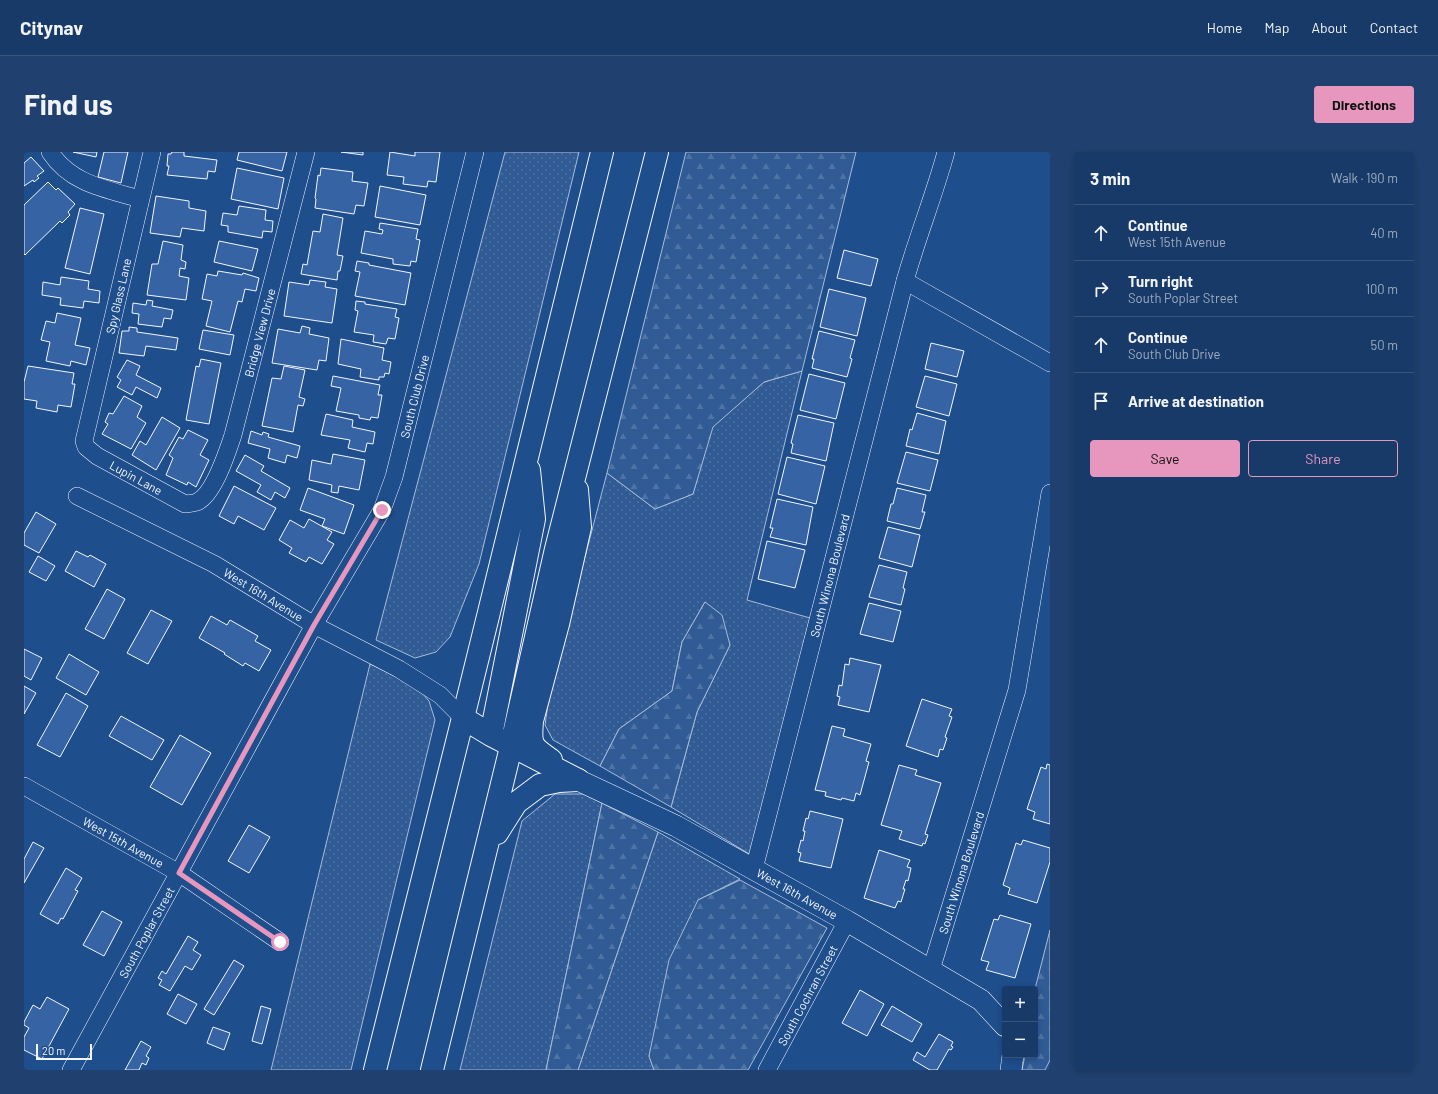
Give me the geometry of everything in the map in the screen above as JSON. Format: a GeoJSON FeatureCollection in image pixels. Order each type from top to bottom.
{"type":"FeatureCollection","features":[{"type":"Feature","properties":{"kind":"highway"},"geometry":{"type":"LineString","coordinates":[[375,1070],[602,152]]}},
{"type":"Feature","properties":{"kind":"highway"},"geometry":{"type":"LineString","coordinates":[[432,1070],[485,855],[555,557],[657,152]]}},
{"type":"Feature","properties":{"kind":"highway"},"geometry":{"type":"LineString","coordinates":[[491,735],[534,519],[528,455]]}},
{"type":"Feature","properties":{"kind":"highway"},"geometry":{"type":"LineString","coordinates":[[576,473],[580,527],[558,624],[532,721],[530,738],[535,749],[578,780]]}},
{"type":"Feature","properties":{"kind":"highway"},"geometry":{"type":"LineString","coordinates":[[463,718],[511,746],[578,780]]}},
{"type":"Feature","properties":{"kind":"highway"},"geometry":{"type":"LineString","coordinates":[[485,855],[516,802],[540,785],[559,781],[578,780]]}},
{"type":"Feature","properties":{"kind":"street"},"geometry":{"type":"LineString","coordinates":[[50,152],[56,161],[73,175],[90,185],[140,199]]}},
{"type":"Feature","properties":{"kind":"street","name":"Spy Glass Lane"},"geometry":{"type":"LineString","coordinates":[[84,441],[152,152]]}},
{"type":"Feature","properties":{"kind":"street","name":"Bridge View Drive"},"geometry":{"type":"LineString","coordinates":[[195,503],[209,492],[234,435],[306,152]]}},
{"type":"Feature","properties":{"kind":"street","name":"South Club Drive"},"geometry":{"type":"LineString","coordinates":[[314,625],[382,510],[394,478],[475,152]]}},
{"type":"Feature","properties":{"kind":"street","name":"South Winona Boulevard"},"geometry":{"type":"LineString","coordinates":[[754,869],[905,281],[946,152]]}},
{"type":"Feature","properties":{"kind":"street"},"geometry":{"type":"LineString","coordinates":[[905,281],[1050,363]]}},
{"type":"Feature","properties":{"kind":"street","name":"Lupin Lane"},"geometry":{"type":"LineString","coordinates":[[84,441],[86,447],[104,460],[176,500],[185,504],[195,503]]}},
{"type":"Feature","properties":{"kind":"street","name":"South Winona Boulevard"},"geometry":{"type":"LineString","coordinates":[[931,970],[1017,690],[1050,493]]}},
{"type":"Feature","properties":{"kind":"street","name":"West 16th Avenue"},"geometry":{"type":"LineString","coordinates":[[76,496],[214,564],[314,625],[399,669],[440,695],[463,718]]}},
{"type":"Feature","properties":{"kind":"street","name":"South Poplar Street"},"geometry":{"type":"LineString","coordinates":[[71,1070],[314,625]]}},
{"type":"Feature","properties":{"kind":"street","name":"West 16th Avenue"},"geometry":{"type":"LineString","coordinates":[[578,780],[676,826],[847,921],[980,1000],[1002,1023]]}},
{"type":"Feature","properties":{"kind":"street","name":"West 15th Avenue"},"geometry":{"type":"LineString","coordinates":[[24,786],[179,873],[280,942]]}},
{"type":"Feature","properties":{"kind":"street","name":"South Cochran Street"},"geometry":{"type":"LineString","coordinates":[[767,1070],[847,921]]}},
{"type":"Feature","properties":{"kind":"street"},"geometry":{"type":"LineString","coordinates":[[1011,1070],[1013,1058]]}},
{"type":"Feature","properties":{"kind":"green space"},"geometry":{"type":"Polygon","coordinates":[[[505,152],[579,152],[479,564],[450,637],[436,652],[415,658],[376,640],[505,152]]]}},
{"type":"Feature","properties":{"kind":"green space"},"geometry":{"type":"Polygon","coordinates":[[[686,152],[856,152],[802,371],[764,382],[713,427],[693,494],[655,509],[607,473],[686,152]]]}},
{"type":"Feature","properties":{"kind":"green space"},"geometry":{"type":"Polygon","coordinates":[[[802,371],[747,600],[810,618],[751,855],[671,807],[697,712],[730,645],[705,602],[682,642],[672,691],[619,729],[600,766],[553,740],[545,725],[550,690],[607,473],[655,509],[693,494],[712,427],[764,382],[802,371]]]}},
{"type":"Feature","properties":{"kind":"green space"},"geometry":{"type":"Polygon","coordinates":[[[705,602],[722,615],[730,645],[697,712],[671,807],[600,766],[619,729],[672,691],[682,642],[705,602]]]}},
{"type":"Feature","properties":{"kind":"green space"},"geometry":{"type":"Polygon","coordinates":[[[370,664],[415,685],[429,701],[435,720],[351,1070],[271,1070],[370,664]]]}},
{"type":"Feature","properties":{"kind":"green space"},"geometry":{"type":"Polygon","coordinates":[[[555,794],[583,794],[602,803],[546,1070],[460,1070],[522,821],[555,794]]]}},
{"type":"Feature","properties":{"kind":"green space"},"geometry":{"type":"Polygon","coordinates":[[[602,803],[658,832],[578,1070],[546,1070],[602,803]]]}},
{"type":"Feature","properties":{"kind":"green space"},"geometry":{"type":"Polygon","coordinates":[[[658,832],[740,879],[698,900],[649,1056],[654,1070],[578,1070],[658,832]]]}},
{"type":"Feature","properties":{"kind":"green space"},"geometry":{"type":"Polygon","coordinates":[[[740,880],[827,928],[748,1070],[654,1070],[649,1056],[669,960],[698,900],[740,880]]]}},
{"type":"Feature","properties":{"kind":"green space"},"geometry":{"type":"Polygon","coordinates":[[[1050,930],[1050,1060],[1045,1070],[1022,1070],[1024,1058],[1038,1058],[1038,986],[1036,986],[1050,930]]]}},
{"type":"Feature","properties":{"kind":"building"},"geometry":{"type":"Polygon","coordinates":[[[73,152],[97,152],[96,157],[73,152]]]}},
{"type":"Feature","properties":{"kind":"building"},"geometry":{"type":"Polygon","coordinates":[[[104,152],[128,152],[121,183],[98,177],[104,152]]]}},
{"type":"Feature","properties":{"kind":"building"},"geometry":{"type":"Polygon","coordinates":[[[172,152],[184,152],[184,156],[217,160],[215,172],[208,171],[207,179],[167,175],[169,166],[167,166],[168,154],[171,154],[172,152]]]}},
{"type":"Feature","properties":{"kind":"building"},"geometry":{"type":"Polygon","coordinates":[[[239,152],[287,152],[282,171],[237,160],[239,152]]]}},
{"type":"Feature","properties":{"kind":"building"},"geometry":{"type":"Polygon","coordinates":[[[341,152],[363,152],[363,155],[341,152]]]}},
{"type":"Feature","properties":{"kind":"building"},"geometry":{"type":"Polygon","coordinates":[[[390,152],[415,156],[415,152],[440,152],[436,182],[428,181],[427,187],[403,184],[404,177],[387,175],[390,152]]]}},
{"type":"Feature","properties":{"kind":"building"},"geometry":{"type":"Polygon","coordinates":[[[31,157],[44,171],[37,176],[39,178],[34,182],[33,180],[24,186],[24,163],[31,157]]]}},
{"type":"Feature","properties":{"kind":"building"},"geometry":{"type":"Polygon","coordinates":[[[237,168],[284,178],[278,209],[231,199],[237,168]]]}},
{"type":"Feature","properties":{"kind":"building"},"geometry":{"type":"Polygon","coordinates":[[[321,168],[353,172],[352,181],[368,183],[364,206],[356,205],[354,214],[315,208],[318,175],[320,176],[321,168]]]}},
{"type":"Feature","properties":{"kind":"building"},"geometry":{"type":"Polygon","coordinates":[[[48,182],[56,190],[58,188],[75,204],[68,212],[70,215],[62,223],[60,221],[25,255],[24,205],[48,182]]]}},
{"type":"Feature","properties":{"kind":"building"},"geometry":{"type":"Polygon","coordinates":[[[380,186],[426,195],[420,225],[375,217],[380,186]]]}},
{"type":"Feature","properties":{"kind":"building"},"geometry":{"type":"Polygon","coordinates":[[[156,196],[189,201],[189,208],[206,211],[204,231],[182,228],[180,237],[150,233],[156,196]]]}},
{"type":"Feature","properties":{"kind":"building"},"geometry":{"type":"Polygon","coordinates":[[[239,206],[266,210],[265,220],[273,221],[272,232],[263,231],[262,238],[228,232],[228,226],[221,225],[223,213],[237,215],[239,206]]]}},
{"type":"Feature","properties":{"kind":"building"},"geometry":{"type":"Polygon","coordinates":[[[80,208],[104,214],[90,274],[65,268],[80,208]]]}},
{"type":"Feature","properties":{"kind":"building"},"geometry":{"type":"Polygon","coordinates":[[[323,214],[343,218],[337,255],[343,256],[340,271],[338,271],[337,280],[301,274],[303,264],[307,265],[313,231],[320,232],[323,214]]]}},
{"type":"Feature","properties":{"kind":"building"},"geometry":{"type":"Polygon","coordinates":[[[380,223],[418,229],[416,239],[420,240],[416,262],[411,261],[410,266],[393,264],[393,259],[361,253],[365,231],[382,234],[383,230],[379,229],[380,223]]]}},
{"type":"Feature","properties":{"kind":"building"},"geometry":{"type":"Polygon","coordinates":[[[163,241],[183,245],[181,260],[186,262],[185,269],[180,268],[179,276],[189,278],[186,300],[147,295],[152,264],[158,264],[163,241]]]}},
{"type":"Feature","properties":{"kind":"building"},"geometry":{"type":"Polygon","coordinates":[[[219,241],[258,249],[252,271],[214,262],[219,241]]]}},
{"type":"Feature","properties":{"kind":"building"},"geometry":{"type":"Polygon","coordinates":[[[844,250],[878,259],[871,286],[837,278],[844,250]]]}},
{"type":"Feature","properties":{"kind":"building"},"geometry":{"type":"Polygon","coordinates":[[[357,261],[369,263],[369,265],[411,273],[405,305],[355,296],[360,272],[355,271],[357,261]]]}},
{"type":"Feature","properties":{"kind":"building"},"geometry":{"type":"Polygon","coordinates":[[[218,271],[242,275],[243,273],[259,278],[256,291],[245,289],[242,302],[238,301],[230,332],[206,326],[212,301],[202,299],[207,274],[217,276],[218,271]]]}},
{"type":"Feature","properties":{"kind":"building"},"geometry":{"type":"Polygon","coordinates":[[[61,277],[89,281],[88,289],[100,291],[99,303],[84,301],[83,308],[60,305],[61,298],[42,295],[43,282],[60,285],[61,277]]]}},
{"type":"Feature","properties":{"kind":"building"},"geometry":{"type":"Polygon","coordinates":[[[310,280],[326,282],[325,287],[337,289],[332,323],[284,316],[289,282],[309,285],[310,280]]]}},
{"type":"Feature","properties":{"kind":"building"},"geometry":{"type":"Polygon","coordinates":[[[829,289],[866,298],[857,336],[820,327],[829,289]]]}},
{"type":"Feature","properties":{"kind":"building"},"geometry":{"type":"Polygon","coordinates":[[[147,300],[153,301],[152,306],[173,310],[171,319],[164,318],[162,327],[138,324],[139,314],[132,313],[133,303],[146,305],[147,300]]]}},
{"type":"Feature","properties":{"kind":"building"},"geometry":{"type":"Polygon","coordinates":[[[356,301],[365,302],[365,304],[397,309],[395,317],[399,318],[395,339],[388,338],[386,344],[373,342],[374,335],[354,332],[358,311],[355,310],[356,301]]]}},
{"type":"Feature","properties":{"kind":"building"},"geometry":{"type":"Polygon","coordinates":[[[57,313],[81,318],[75,345],[90,348],[86,365],[71,361],[70,366],[46,361],[50,342],[41,340],[46,321],[55,323],[57,313]]]}},
{"type":"Feature","properties":{"kind":"building"},"geometry":{"type":"Polygon","coordinates":[[[302,326],[310,328],[309,334],[329,338],[326,361],[319,360],[317,370],[272,363],[278,329],[300,333],[302,326]]]}},
{"type":"Feature","properties":{"kind":"building"},"geometry":{"type":"Polygon","coordinates":[[[129,327],[137,328],[137,332],[178,338],[176,350],[146,346],[144,356],[119,353],[122,331],[129,331],[129,327]]]}},
{"type":"Feature","properties":{"kind":"building"},"geometry":{"type":"Polygon","coordinates":[[[203,330],[234,335],[230,355],[199,349],[203,330]]]}},
{"type":"Feature","properties":{"kind":"building"},"geometry":{"type":"Polygon","coordinates":[[[819,331],[855,340],[847,377],[812,368],[814,359],[812,359],[819,331]]]}},
{"type":"Feature","properties":{"kind":"building"},"geometry":{"type":"Polygon","coordinates":[[[341,339],[384,348],[382,360],[391,362],[389,374],[385,373],[384,377],[379,377],[379,380],[360,377],[361,369],[338,364],[341,339]]]}},
{"type":"Feature","properties":{"kind":"building"},"geometry":{"type":"Polygon","coordinates":[[[931,343],[964,351],[957,377],[925,369],[931,343]]]}},
{"type":"Feature","properties":{"kind":"building"},"geometry":{"type":"Polygon","coordinates":[[[201,359],[221,363],[209,424],[186,420],[196,366],[199,367],[201,359]]]}},
{"type":"Feature","properties":{"kind":"building"},"geometry":{"type":"Polygon","coordinates":[[[127,360],[140,366],[136,375],[161,388],[157,398],[136,387],[132,395],[117,387],[121,380],[117,377],[127,360]]]}},
{"type":"Feature","properties":{"kind":"building"},"geometry":{"type":"Polygon","coordinates":[[[28,366],[74,373],[72,384],[75,384],[71,407],[58,405],[57,412],[36,408],[37,401],[24,399],[24,382],[28,366]]]}},
{"type":"Feature","properties":{"kind":"building"},"geometry":{"type":"Polygon","coordinates":[[[284,366],[305,370],[299,397],[305,399],[303,406],[298,405],[293,432],[262,426],[272,378],[281,379],[284,366]]]}},
{"type":"Feature","properties":{"kind":"building"},"geometry":{"type":"Polygon","coordinates":[[[809,374],[845,383],[836,419],[800,410],[809,374]]]}},
{"type":"Feature","properties":{"kind":"building"},"geometry":{"type":"Polygon","coordinates":[[[333,376],[380,385],[378,395],[382,395],[378,418],[371,417],[370,420],[359,418],[359,415],[336,411],[341,388],[331,386],[333,376]]]}},
{"type":"Feature","properties":{"kind":"building"},"geometry":{"type":"Polygon","coordinates":[[[925,376],[957,384],[949,416],[916,407],[925,376]]]}},
{"type":"Feature","properties":{"kind":"building"},"geometry":{"type":"Polygon","coordinates":[[[124,396],[142,406],[137,417],[146,423],[131,449],[102,434],[108,424],[105,422],[109,413],[113,414],[124,396]]]}},
{"type":"Feature","properties":{"kind":"building"},"geometry":{"type":"Polygon","coordinates":[[[917,413],[946,421],[939,454],[906,446],[910,429],[912,430],[917,413]]]}},
{"type":"Feature","properties":{"kind":"building"},"geometry":{"type":"Polygon","coordinates":[[[326,414],[353,420],[352,427],[375,432],[373,444],[367,443],[365,452],[348,448],[350,440],[321,435],[326,414]]]}},
{"type":"Feature","properties":{"kind":"building"},"geometry":{"type":"Polygon","coordinates":[[[798,415],[834,423],[826,461],[791,453],[793,444],[791,443],[798,415]]]}},
{"type":"Feature","properties":{"kind":"building"},"geometry":{"type":"Polygon","coordinates":[[[162,417],[180,428],[156,470],[132,455],[140,441],[146,445],[162,417]]]}},
{"type":"Feature","properties":{"kind":"building"},"geometry":{"type":"Polygon","coordinates":[[[188,430],[208,440],[200,455],[209,460],[196,487],[188,482],[187,485],[166,475],[173,458],[169,455],[179,437],[183,439],[188,430]]]}},
{"type":"Feature","properties":{"kind":"building"},"geometry":{"type":"Polygon","coordinates":[[[251,431],[262,435],[263,432],[269,434],[268,437],[300,446],[297,458],[287,455],[285,463],[268,458],[270,449],[248,443],[251,431]]]}},
{"type":"Feature","properties":{"kind":"building"},"geometry":{"type":"Polygon","coordinates":[[[906,452],[938,460],[930,491],[897,483],[906,452]]]}},
{"type":"Feature","properties":{"kind":"building"},"geometry":{"type":"Polygon","coordinates":[[[333,454],[365,460],[359,490],[339,486],[338,493],[331,492],[332,485],[309,480],[312,460],[331,464],[333,454]]]}},
{"type":"Feature","properties":{"kind":"building"},"geometry":{"type":"Polygon","coordinates":[[[245,455],[264,466],[261,471],[290,488],[285,498],[275,492],[271,500],[257,492],[261,485],[236,471],[245,455]]]}},
{"type":"Feature","properties":{"kind":"building"},"geometry":{"type":"Polygon","coordinates":[[[787,457],[825,466],[816,504],[778,494],[787,457]]]}},
{"type":"Feature","properties":{"kind":"building"},"geometry":{"type":"Polygon","coordinates":[[[234,486],[276,508],[264,530],[238,516],[234,524],[219,516],[234,486]]]}},
{"type":"Feature","properties":{"kind":"building"},"geometry":{"type":"Polygon","coordinates":[[[308,488],[354,505],[344,534],[322,526],[325,519],[300,510],[308,488]]]}},
{"type":"Feature","properties":{"kind":"building"},"geometry":{"type":"Polygon","coordinates":[[[897,488],[926,495],[922,512],[925,512],[920,529],[887,521],[897,488]]]}},
{"type":"Feature","properties":{"kind":"building"},"geometry":{"type":"Polygon","coordinates":[[[777,499],[813,507],[806,545],[770,537],[773,528],[770,528],[777,499]]]}},
{"type":"Feature","properties":{"kind":"building"},"geometry":{"type":"Polygon","coordinates":[[[36,512],[56,524],[39,553],[24,545],[24,533],[36,512]]]}},
{"type":"Feature","properties":{"kind":"building"},"geometry":{"type":"Polygon","coordinates":[[[309,519],[332,532],[327,540],[334,544],[322,564],[309,557],[306,562],[289,553],[292,548],[279,540],[290,520],[304,528],[309,519]]]}},
{"type":"Feature","properties":{"kind":"building"},"geometry":{"type":"Polygon","coordinates":[[[888,527],[920,535],[912,567],[879,558],[888,527]]]}},
{"type":"Feature","properties":{"kind":"building"},"geometry":{"type":"Polygon","coordinates":[[[767,541],[805,550],[795,588],[758,579],[767,541]]]}},
{"type":"Feature","properties":{"kind":"building"},"geometry":{"type":"Polygon","coordinates":[[[76,551],[88,557],[90,555],[106,564],[94,587],[65,571],[76,551]]]}},
{"type":"Feature","properties":{"kind":"building"},"geometry":{"type":"Polygon","coordinates":[[[38,556],[55,566],[46,581],[29,572],[38,556]]]}},
{"type":"Feature","properties":{"kind":"building"},"geometry":{"type":"Polygon","coordinates":[[[879,565],[907,572],[901,605],[869,597],[879,565]]]}},
{"type":"Feature","properties":{"kind":"building"},"geometry":{"type":"Polygon","coordinates":[[[107,589],[125,599],[104,639],[85,629],[107,589]]]}},
{"type":"Feature","properties":{"kind":"building"},"geometry":{"type":"Polygon","coordinates":[[[869,603],[901,611],[893,642],[860,634],[869,603]]]}},
{"type":"Feature","properties":{"kind":"building"},"geometry":{"type":"Polygon","coordinates":[[[151,610],[172,621],[148,664],[127,653],[151,610]]]}},
{"type":"Feature","properties":{"kind":"building"},"geometry":{"type":"Polygon","coordinates":[[[211,616],[227,625],[230,620],[258,636],[255,641],[271,650],[259,671],[245,663],[243,666],[224,654],[225,653],[199,638],[211,616]]]}},
{"type":"Feature","properties":{"kind":"building"},"geometry":{"type":"Polygon","coordinates":[[[24,649],[42,658],[31,680],[24,676],[24,649]]]}},
{"type":"Feature","properties":{"kind":"building"},"geometry":{"type":"Polygon","coordinates":[[[69,654],[99,672],[86,695],[56,678],[69,654]]]}},
{"type":"Feature","properties":{"kind":"building"},"geometry":{"type":"Polygon","coordinates":[[[850,658],[881,665],[869,712],[838,705],[840,697],[837,696],[839,685],[842,686],[845,664],[849,665],[850,658]]]}},
{"type":"Feature","properties":{"kind":"building"},"geometry":{"type":"Polygon","coordinates":[[[24,686],[36,693],[24,714],[24,686]]]}},
{"type":"Feature","properties":{"kind":"building"},"geometry":{"type":"Polygon","coordinates":[[[66,693],[88,706],[60,757],[37,745],[66,693]]]}},
{"type":"Feature","properties":{"kind":"building"},"geometry":{"type":"Polygon","coordinates":[[[922,699],[952,709],[949,716],[952,717],[945,737],[947,738],[943,750],[940,749],[938,757],[906,746],[922,699]]]}},
{"type":"Feature","properties":{"kind":"building"},"geometry":{"type":"Polygon","coordinates":[[[121,716],[164,740],[152,760],[109,736],[121,716]]]}},
{"type":"Feature","properties":{"kind":"building"},"geometry":{"type":"Polygon","coordinates":[[[832,726],[845,729],[843,736],[871,744],[866,761],[869,762],[860,795],[856,793],[854,801],[842,798],[841,800],[825,796],[826,792],[815,790],[832,726]]]}},
{"type":"Feature","properties":{"kind":"building"},"geometry":{"type":"Polygon","coordinates":[[[180,735],[211,753],[182,805],[150,787],[180,735]]]}},
{"type":"Feature","properties":{"kind":"building"},"geometry":{"type":"Polygon","coordinates":[[[1047,764],[1050,765],[1050,824],[1033,819],[1035,812],[1027,809],[1041,767],[1046,769],[1047,764]]]}},
{"type":"Feature","properties":{"kind":"building"},"geometry":{"type":"Polygon","coordinates":[[[899,765],[917,770],[915,775],[941,783],[925,834],[928,835],[925,844],[923,843],[922,846],[899,839],[902,831],[881,825],[899,765]]]}},
{"type":"Feature","properties":{"kind":"building"},"geometry":{"type":"Polygon","coordinates":[[[810,811],[843,819],[831,868],[799,861],[801,853],[798,852],[801,840],[803,841],[805,831],[803,831],[806,818],[808,819],[810,811]]]}},
{"type":"Feature","properties":{"kind":"building"},"geometry":{"type":"Polygon","coordinates":[[[249,825],[270,837],[249,873],[228,861],[249,825]]]}},
{"type":"Feature","properties":{"kind":"building"},"geometry":{"type":"Polygon","coordinates":[[[1023,840],[1050,848],[1050,862],[1037,903],[1008,894],[1010,888],[1003,885],[1016,843],[1021,845],[1023,840]]]}},
{"type":"Feature","properties":{"kind":"building"},"geometry":{"type":"Polygon","coordinates":[[[33,842],[44,848],[24,883],[24,859],[33,842]]]}},
{"type":"Feature","properties":{"kind":"building"},"geometry":{"type":"Polygon","coordinates":[[[879,850],[910,860],[907,867],[911,868],[908,881],[906,880],[901,902],[898,901],[895,908],[864,898],[879,850]]]}},
{"type":"Feature","properties":{"kind":"building"},"geometry":{"type":"Polygon","coordinates":[[[66,868],[82,878],[75,890],[78,891],[63,919],[61,918],[58,924],[40,914],[66,868]]]}},
{"type":"Feature","properties":{"kind":"building"},"geometry":{"type":"Polygon","coordinates":[[[102,911],[122,922],[104,956],[83,945],[102,911]]]}},
{"type":"Feature","properties":{"kind":"building"},"geometry":{"type":"Polygon","coordinates":[[[1000,915],[1031,924],[1015,978],[986,970],[989,962],[981,960],[994,919],[998,920],[1000,915]]]}},
{"type":"Feature","properties":{"kind":"building"},"geometry":{"type":"Polygon","coordinates":[[[188,936],[198,942],[193,950],[201,955],[192,970],[185,966],[170,991],[159,985],[162,980],[158,978],[162,971],[166,974],[188,936]]]}},
{"type":"Feature","properties":{"kind":"building"},"geometry":{"type":"Polygon","coordinates":[[[234,960],[244,966],[214,1015],[204,1009],[234,960]]]}},
{"type":"Feature","properties":{"kind":"building"},"geometry":{"type":"Polygon","coordinates":[[[860,990],[884,1004],[867,1036],[842,1023],[860,990]]]}},
{"type":"Feature","properties":{"kind":"building"},"geometry":{"type":"Polygon","coordinates":[[[178,994],[197,1004],[186,1024],[167,1014],[178,994]]]}},
{"type":"Feature","properties":{"kind":"building"},"geometry":{"type":"Polygon","coordinates":[[[47,997],[69,1009],[42,1059],[24,1050],[24,1037],[29,1028],[24,1025],[24,1022],[33,1005],[40,1009],[47,997]]]}},
{"type":"Feature","properties":{"kind":"building"},"geometry":{"type":"Polygon","coordinates":[[[261,1006],[271,1009],[262,1044],[252,1041],[261,1006]]]}},
{"type":"Feature","properties":{"kind":"building"},"geometry":{"type":"Polygon","coordinates":[[[892,1006],[922,1024],[912,1042],[881,1025],[892,1006]]]}},
{"type":"Feature","properties":{"kind":"building"},"geometry":{"type":"Polygon","coordinates":[[[213,1027],[230,1033],[224,1050],[207,1043],[213,1027]]]}},
{"type":"Feature","properties":{"kind":"building"},"geometry":{"type":"Polygon","coordinates":[[[939,1034],[953,1042],[951,1046],[953,1047],[951,1050],[949,1049],[937,1070],[930,1070],[913,1060],[917,1052],[925,1057],[939,1034]]]}},
{"type":"Feature","properties":{"kind":"building"},"geometry":{"type":"Polygon","coordinates":[[[141,1041],[151,1047],[146,1056],[149,1058],[146,1065],[142,1063],[139,1070],[125,1070],[141,1041]]]}},
{"type":"Feature","properties":{"kind":"route"},"geometry":{"type":"LineString","coordinates":[[280,942],[179,873],[314,625],[382,510]]}}]}
